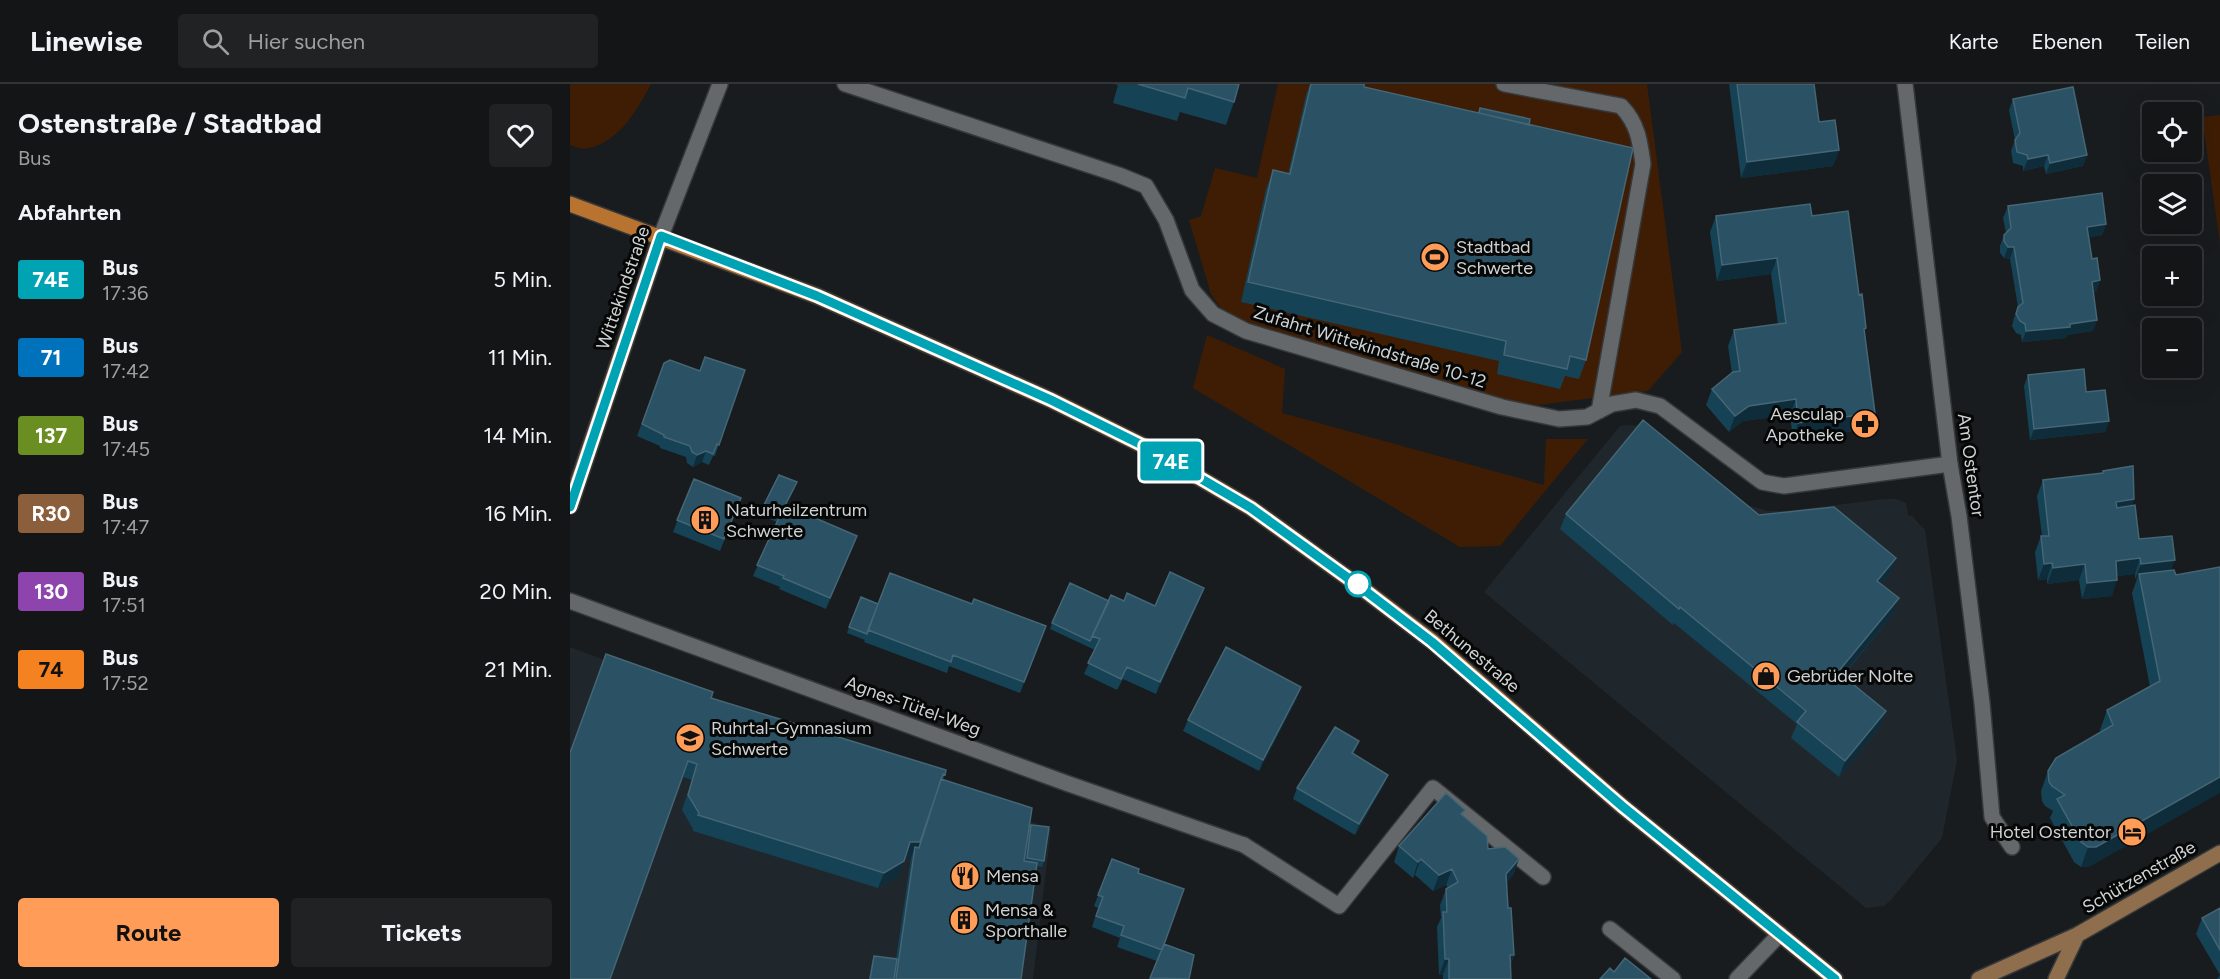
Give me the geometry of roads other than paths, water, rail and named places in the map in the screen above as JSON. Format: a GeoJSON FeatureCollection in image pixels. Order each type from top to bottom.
{"type":"FeatureCollection","features":[{"type":"Feature","properties":{"kind":"main road"},"geometry":{"type":"LineString","coordinates":[[570,204],[661,236]]}},
{"type":"Feature","properties":{"kind":"main road","name":"Bethunestraße"},"geometry":{"type":"LineString","coordinates":[[661,236],[817,296],[1051,400],[1152,450],[1251,508],[1432,642],[1622,806],[1835,979]]}},
{"type":"Feature","properties":{"kind":"main road","name":"Wittekindstraße"},"geometry":{"type":"LineString","coordinates":[[570,506],[661,236]]}},
{"type":"Feature","properties":{"kind":"main road","name":"Schützenstraße"},"geometry":{"type":"LineString","coordinates":[[1979,979],[2077,935],[2220,853]]}},
{"type":"Feature","properties":{"kind":"main road","name":"Schützenstraße"},"geometry":{"type":"LineString","coordinates":[[2056,979],[2077,935]]}},
{"type":"Feature","properties":{"kind":"street","name":"Wittekindstraße"},"geometry":{"type":"LineString","coordinates":[[661,236],[720,84]]}},
{"type":"Feature","properties":{"kind":"street","name":"Zufahrt Wittekindstraße 10-12"},"geometry":{"type":"LineString","coordinates":[[845,84],[1146,186],[1166,220],[1192,290],[1212,314],[1246,331],[1502,407],[1559,419],[1587,417],[1612,404],[1636,400],[1660,406],[1762,482],[1784,486],[1950,464]]}},
{"type":"Feature","properties":{"kind":"street"},"geometry":{"type":"LineString","coordinates":[[1504,84],[1621,106],[1631,117],[1640,141],[1643,164],[1599,411]]}},
{"type":"Feature","properties":{"kind":"street","name":"Am Ostentor"},"geometry":{"type":"LineString","coordinates":[[1905,84],[1950,464],[1959,516],[1982,703],[1992,817],[2012,847]]}},
{"type":"Feature","properties":{"kind":"street","name":"Agnes-Tütel-Weg"},"geometry":{"type":"LineString","coordinates":[[570,601],[1066,783],[1244,845],[1339,906],[1432,788],[1543,877]]}},
{"type":"Feature","properties":{"kind":"street"},"geometry":{"type":"LineString","coordinates":[[1610,929],[1673,979]]}},
{"type":"Feature","properties":{"kind":"street"},"geometry":{"type":"LineString","coordinates":[[1737,979],[1780,934]]}},
{"type":"Feature","properties":{"kind":"place","name":"Stadtbad Schwerte"},"geometry":{"type":"Point","coordinates":[1435,257]}},
{"type":"Feature","properties":{"kind":"place","name":"Aesculap Apotheke"},"geometry":{"type":"Point","coordinates":[1865,424]}},
{"type":"Feature","properties":{"kind":"place","name":"Naturheilzentrum Schwerte"},"geometry":{"type":"Point","coordinates":[705,520]}},
{"type":"Feature","properties":{"kind":"place","name":"Gebrüder Nolte"},"geometry":{"type":"Point","coordinates":[1766,676]}},
{"type":"Feature","properties":{"kind":"place","name":"Ruhrtal-Gymnasium Schwerte"},"geometry":{"type":"Point","coordinates":[690,738]}},
{"type":"Feature","properties":{"kind":"place","name":"Hotel Ostentor"},"geometry":{"type":"Point","coordinates":[2132,832]}},
{"type":"Feature","properties":{"kind":"place","name":"Mensa"},"geometry":{"type":"Point","coordinates":[965,876]}},
{"type":"Feature","properties":{"kind":"place","name":"Mensa & Sporthalle"},"geometry":{"type":"Point","coordinates":[964,920]}}]}
